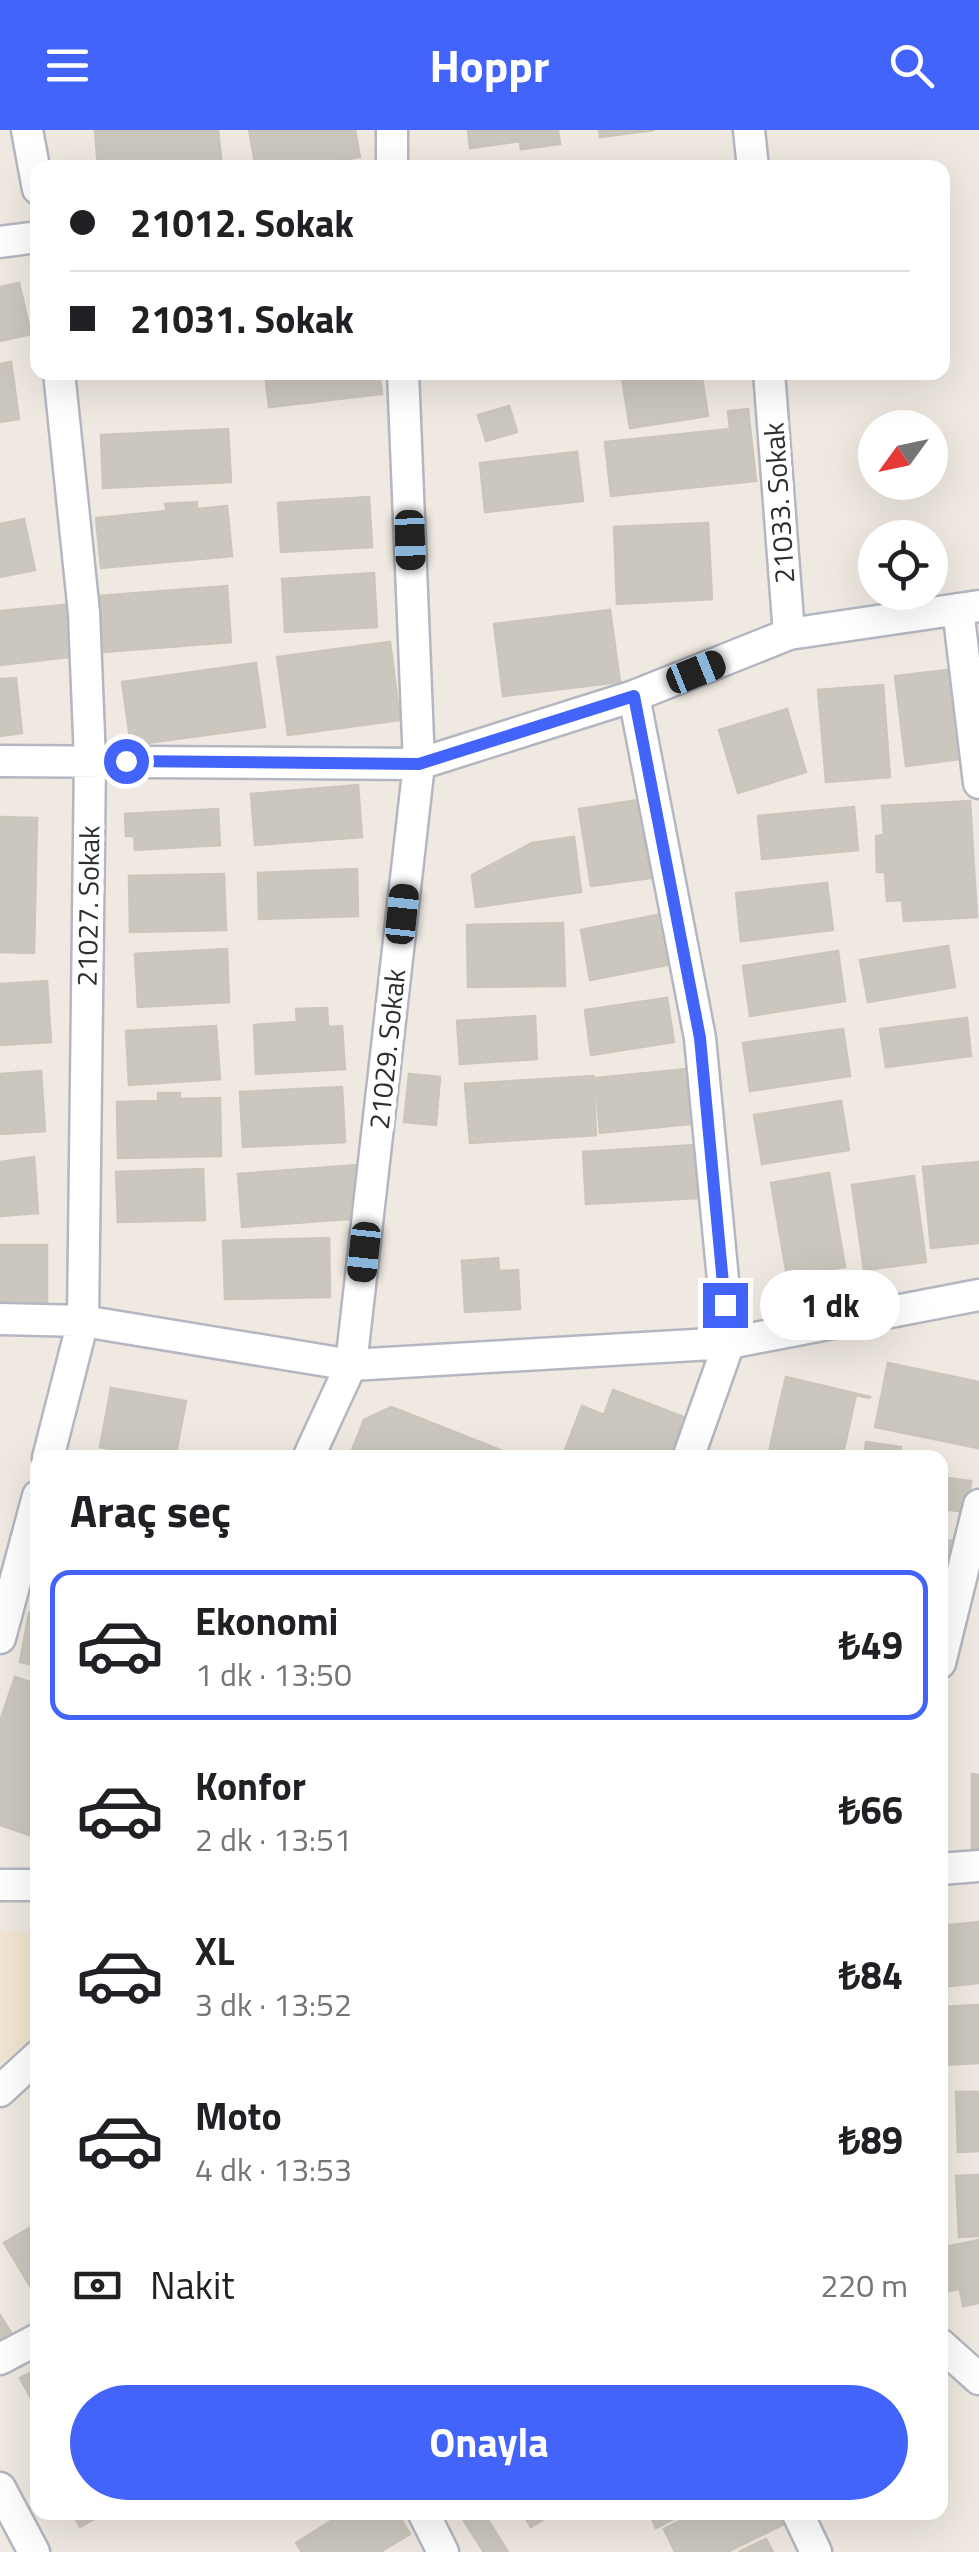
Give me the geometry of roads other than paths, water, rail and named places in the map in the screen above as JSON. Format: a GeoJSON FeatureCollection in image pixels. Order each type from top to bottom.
{"type":"FeatureCollection","features":[{"type":"Feature","properties":{"kind":"street"},"geometry":{"type":"LineString","coordinates":[[27,130],[33,160]]}},
{"type":"Feature","properties":{"kind":"street"},"geometry":{"type":"LineString","coordinates":[[392,130],[392,160]]}},
{"type":"Feature","properties":{"kind":"street"},"geometry":{"type":"LineString","coordinates":[[746,160],[748,130]]}},
{"type":"Feature","properties":{"kind":"street"},"geometry":{"type":"LineString","coordinates":[[0,242],[30,238]]}},
{"type":"Feature","properties":{"kind":"street","name":"21027. Sokak"},"geometry":{"type":"LineString","coordinates":[[50,1450],[83,1321],[90,760],[84,613],[61,380]]}},
{"type":"Feature","properties":{"kind":"street","name":"21029. Sokak"},"geometry":{"type":"LineString","coordinates":[[312,1450],[351,1365],[419,764],[403,380]]}},
{"type":"Feature","properties":{"kind":"street","name":"21033. Sokak"},"geometry":{"type":"LineString","coordinates":[[770,380],[789,634]]}},
{"type":"Feature","properties":{"kind":"street"},"geometry":{"type":"LineString","coordinates":[[0,760],[419,764],[634,696],[789,634],[968,607],[979,783]]}},
{"type":"Feature","properties":{"kind":"street"},"geometry":{"type":"LineString","coordinates":[[634,696],[700,1038],[729,1343],[691,1450]]}},
{"type":"Feature","properties":{"kind":"street"},"geometry":{"type":"LineString","coordinates":[[0,1319],[83,1321],[351,1365],[729,1343],[979,1295]]}},
{"type":"Feature","properties":{"kind":"street"},"geometry":{"type":"LineString","coordinates":[[948,1630],[979,1504]]}},
{"type":"Feature","properties":{"kind":"street"},"geometry":{"type":"LineString","coordinates":[[0,1638],[30,1526]]}},
{"type":"Feature","properties":{"kind":"street"},"geometry":{"type":"LineString","coordinates":[[948,1868],[979,1866]]}},
{"type":"Feature","properties":{"kind":"street"},"geometry":{"type":"LineString","coordinates":[[0,1885],[30,1885]]}},
{"type":"Feature","properties":{"kind":"street"},"geometry":{"type":"LineString","coordinates":[[0,2091],[30,2063]]}},
{"type":"Feature","properties":{"kind":"street"},"geometry":{"type":"LineString","coordinates":[[0,2359],[30,2343]]}},
{"type":"Feature","properties":{"kind":"street"},"geometry":{"type":"LineString","coordinates":[[948,2351],[979,2380]]}},
{"type":"Feature","properties":{"kind":"street"},"geometry":{"type":"LineString","coordinates":[[0,2488],[34,2552]]}},
{"type":"Feature","properties":{"kind":"street"},"geometry":{"type":"LineString","coordinates":[[427,2520],[443,2552]]}},
{"type":"Feature","properties":{"kind":"street"},"geometry":{"type":"LineString","coordinates":[[801,2520],[816,2552]]}}]}
